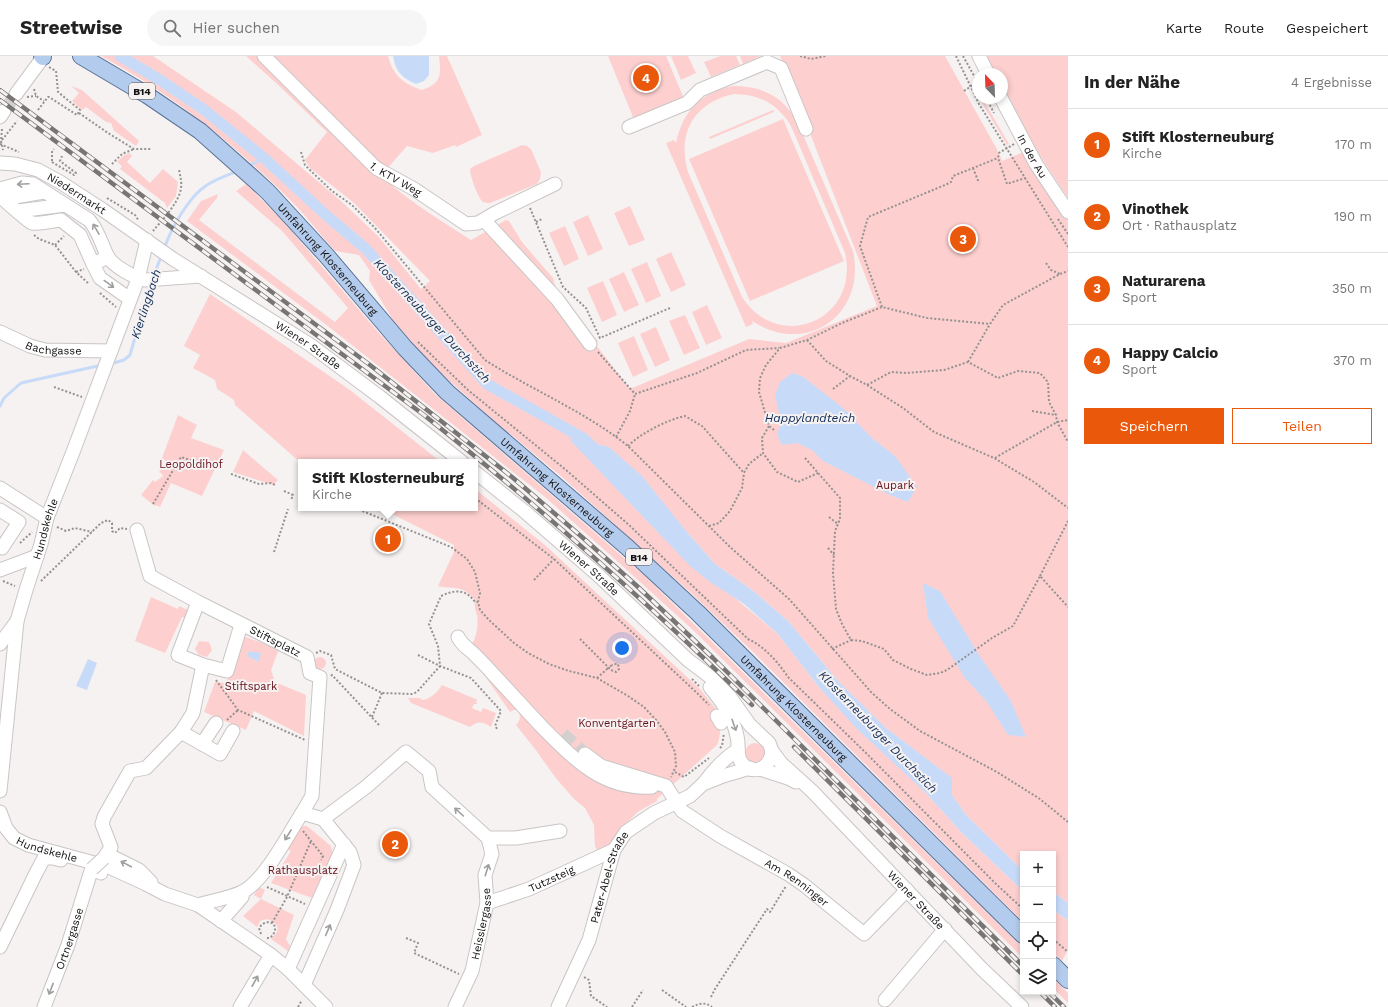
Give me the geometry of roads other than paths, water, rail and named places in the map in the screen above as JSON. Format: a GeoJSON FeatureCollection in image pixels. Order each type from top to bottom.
{"type":"FeatureCollection","features":[{"type":"Feature","properties":{"kind":"main road","name":"Umfahrung Klosterneuburg"},"geometry":{"type":"LineString","coordinates":[[81,56],[147,95],[200,131],[255,180],[326,255],[405,348],[447,392],[628,547],[698,613],[1020,932]]}},
{"type":"Feature","properties":{"kind":"main road"},"geometry":{"type":"LineString","coordinates":[[1056,968],[1068,980]]}},
{"type":"Feature","properties":{"kind":"street","name":"1. KTV Weg"},"geometry":{"type":"LineString","coordinates":[[264,56],[376,168],[414,189],[466,224],[478,223],[555,184]]}},
{"type":"Feature","properties":{"kind":"street"},"geometry":{"type":"LineString","coordinates":[[979,56],[985,68]]}},
{"type":"Feature","properties":{"kind":"street"},"geometry":{"type":"LineString","coordinates":[[22,96],[44,59]]}},
{"type":"Feature","properties":{"kind":"street"},"geometry":{"type":"LineString","coordinates":[[629,127],[687,103],[700,90],[767,62],[781,68],[806,128]]}},
{"type":"Feature","properties":{"kind":"street","name":"In der Au"},"geometry":{"type":"LineString","coordinates":[[1004,104],[1036,164],[1068,212]]}},
{"type":"Feature","properties":{"kind":"street","name":"Niedermarkt"},"geometry":{"type":"LineString","coordinates":[[0,163],[15,164],[38,170],[152,239]]}},
{"type":"Feature","properties":{"kind":"street"},"geometry":{"type":"LineString","coordinates":[[15,209],[44,192],[89,220],[96,228],[108,257],[113,263],[142,280],[201,276]]}},
{"type":"Feature","properties":{"kind":"street"},"geometry":{"type":"LineString","coordinates":[[15,209],[65,204]]}},
{"type":"Feature","properties":{"kind":"street"},"geometry":{"type":"LineString","coordinates":[[15,209],[65,204]]}},
{"type":"Feature","properties":{"kind":"street"},"geometry":{"type":"LineString","coordinates":[[15,209],[61,220],[80,234],[100,278],[130,299]]}},
{"type":"Feature","properties":{"kind":"street"},"geometry":{"type":"LineString","coordinates":[[484,220],[557,299],[590,344]]}},
{"type":"Feature","properties":{"kind":"street","name":"Wiener Straße"},"geometry":{"type":"LineString","coordinates":[[152,239],[173,259],[309,344],[380,397],[458,459]]}},
{"type":"Feature","properties":{"kind":"street","name":"Hundskehle"},"geometry":{"type":"LineString","coordinates":[[0,791],[17,621],[47,521],[130,299],[142,280],[152,239]]}},
{"type":"Feature","properties":{"kind":"street"},"geometry":{"type":"LineString","coordinates":[[93,264],[108,257]]}},
{"type":"Feature","properties":{"kind":"street","name":"Bachgasse"},"geometry":{"type":"LineString","coordinates":[[0,332],[30,346],[45,350],[110,354]]}},
{"type":"Feature","properties":{"kind":"street","name":"Wiener Straße"},"geometry":{"type":"LineString","coordinates":[[478,474],[524,511],[597,574],[695,673],[703,677],[726,708],[735,726],[741,762],[755,769],[788,778],[812,790]]}},
{"type":"Feature","properties":{"kind":"street"},"geometry":{"type":"LineString","coordinates":[[2,494],[47,521]]}},
{"type":"Feature","properties":{"kind":"street"},"geometry":{"type":"LineString","coordinates":[[0,510],[19,522],[2,548],[0,547]]}},
{"type":"Feature","properties":{"kind":"street","name":"Stiftsplatz"},"geometry":{"type":"LineString","coordinates":[[137,530],[150,576],[241,625],[307,657],[310,673],[326,676],[315,747],[312,796],[302,813]]}},
{"type":"Feature","properties":{"kind":"street"},"geometry":{"type":"LineString","coordinates":[[0,570],[37,556]]}},
{"type":"Feature","properties":{"kind":"street","name":"Stiftsplatz"},"geometry":{"type":"LineString","coordinates":[[198,602],[178,655],[204,666],[227,671],[241,625]]}},
{"type":"Feature","properties":{"kind":"street"},"geometry":{"type":"LineString","coordinates":[[0,644],[17,621]]}},
{"type":"Feature","properties":{"kind":"street"},"geometry":{"type":"LineString","coordinates":[[458,637],[460,643],[475,655],[528,713],[578,763],[598,775],[618,784],[641,788],[666,786]]}},
{"type":"Feature","properties":{"kind":"street"},"geometry":{"type":"LineString","coordinates":[[92,870],[107,860],[111,846],[102,824],[104,817],[130,771],[146,768],[177,737],[193,713],[204,666]]}},
{"type":"Feature","properties":{"kind":"street","name":"Wiener Straße"},"geometry":{"type":"LineString","coordinates":[[695,673],[713,679],[730,697],[750,725],[769,743],[772,750],[781,762],[812,790],[982,969],[1022,1007]]}},
{"type":"Feature","properties":{"kind":"street"},"geometry":{"type":"LineString","coordinates":[[177,737],[202,744],[220,754],[225,725],[202,744]]}},
{"type":"Feature","properties":{"kind":"street"},"geometry":{"type":"LineString","coordinates":[[738,748],[748,737],[756,736],[763,738]]}},
{"type":"Feature","properties":{"kind":"street","name":"Pater-Abel-Straße"},"geometry":{"type":"LineString","coordinates":[[558,1007],[589,940],[614,850],[626,832],[654,813],[690,796],[703,784],[717,766],[738,748]]}},
{"type":"Feature","properties":{"kind":"street"},"geometry":{"type":"LineString","coordinates":[[755,769],[768,763],[772,750]]}},
{"type":"Feature","properties":{"kind":"street"},"geometry":{"type":"LineString","coordinates":[[323,819],[366,787],[406,752],[429,771],[432,787],[488,838],[516,838],[560,831]]}},
{"type":"Feature","properties":{"kind":"street"},"geometry":{"type":"LineString","coordinates":[[584,754],[601,766],[666,786]]}},
{"type":"Feature","properties":{"kind":"street","name":"Pater-Abel-Straße"},"geometry":{"type":"LineString","coordinates":[[703,784],[724,776],[755,769]]}},
{"type":"Feature","properties":{"kind":"street","name":"Am Renninger"},"geometry":{"type":"LineString","coordinates":[[666,786],[682,811],[720,836],[792,877],[864,934],[907,890]]}},
{"type":"Feature","properties":{"kind":"street","name":"Hundskehle"},"geometry":{"type":"LineString","coordinates":[[0,812],[6,828],[14,838],[28,845],[107,860]]}},
{"type":"Feature","properties":{"kind":"street"},"geometry":{"type":"LineString","coordinates":[[198,905],[243,892],[255,882],[270,863],[302,813],[323,819],[350,852],[354,865],[304,985]]}},
{"type":"Feature","properties":{"kind":"street","name":"Heisslergasse"},"geometry":{"type":"LineString","coordinates":[[455,1007],[469,979],[487,903],[485,875],[492,854],[488,838]]}},
{"type":"Feature","properties":{"kind":"street"},"geometry":{"type":"LineString","coordinates":[[288,969],[344,844]]}},
{"type":"Feature","properties":{"kind":"street","name":"Tutzsteig"},"geometry":{"type":"LineString","coordinates":[[487,903],[529,889],[614,850]]}},
{"type":"Feature","properties":{"kind":"street"},"geometry":{"type":"LineString","coordinates":[[0,947],[44,858],[53,858],[64,861],[117,878],[139,890],[146,884]]}},
{"type":"Feature","properties":{"kind":"street"},"geometry":{"type":"LineString","coordinates":[[107,860],[165,894],[198,905],[288,969],[326,1007]]}},
{"type":"Feature","properties":{"kind":"street"},"geometry":{"type":"LineString","coordinates":[[107,860],[139,870],[165,894]]}},
{"type":"Feature","properties":{"kind":"street","name":"Ortnergasse"},"geometry":{"type":"LineString","coordinates":[[44,1007],[68,945],[92,870]]}},
{"type":"Feature","properties":{"kind":"street"},"geometry":{"type":"LineString","coordinates":[[221,921],[242,897],[243,892]]}},
{"type":"Feature","properties":{"kind":"street"},"geometry":{"type":"LineString","coordinates":[[885,1000],[945,929]]}},
{"type":"Feature","properties":{"kind":"street"},"geometry":{"type":"LineString","coordinates":[[295,954],[312,966]]}},
{"type":"Feature","properties":{"kind":"street"},"geometry":{"type":"LineString","coordinates":[[240,1007],[270,955]]}},
{"type":"Feature","properties":{"kind":"water"},"geometry":{"type":"Polygon","coordinates":[[[393,56],[429,56],[429,75],[424,81],[416,84],[400,73],[393,56]]]}},
{"type":"Feature","properties":{"kind":"water","name":"Happylandteich"},"geometry":{"type":"Polygon","coordinates":[[[792,373],[802,376],[843,408],[872,438],[895,456],[917,487],[908,502],[890,495],[823,461],[812,450],[797,443],[782,445],[777,435],[781,422],[775,395],[780,382],[792,373]]]}},
{"type":"Feature","properties":{"kind":"water"},"geometry":{"type":"Polygon","coordinates":[[[568,438],[609,447],[642,476],[715,564],[752,590],[788,621],[839,682],[886,728],[952,778],[952,795],[966,815],[1020,868],[1020,888],[962,833],[926,793],[856,728],[818,686],[778,634],[744,604],[710,582],[690,566],[568,438]]]}},
{"type":"Feature","properties":{"kind":"water"},"geometry":{"type":"Polygon","coordinates":[[[923,583],[940,591],[979,655],[1011,701],[1026,737],[1008,735],[987,702],[965,678],[928,618],[923,583]]]}},
{"type":"Feature","properties":{"kind":"water"},"geometry":{"type":"Polygon","coordinates":[[[249,651],[261,653],[259,662],[247,656],[249,651]]]}},
{"type":"Feature","properties":{"kind":"water"},"geometry":{"type":"Polygon","coordinates":[[[88,659],[97,663],[87,690],[76,686],[88,659]]]}},
{"type":"Feature","properties":{"kind":"water"},"geometry":{"type":"Polygon","coordinates":[[[1056,894],[1068,903],[1068,920],[1056,912],[1056,894]]]}},
{"type":"Feature","properties":{"kind":"waterway","name":"Klosterneuburger Durchstich"},"geometry":{"type":"LineString","coordinates":[[120,56],[160,80],[203,109],[264,158],[327,216],[366,249],[487,384],[583,438],[598,452]]}},
{"type":"Feature","properties":{"kind":"waterway","name":"Kierlingbach"},"geometry":{"type":"LineString","coordinates":[[247,167],[264,158]]}},
{"type":"Feature","properties":{"kind":"waterway","name":"Kierlingbach"},"geometry":{"type":"LineString","coordinates":[[164,249],[181,214],[193,197],[200,190],[211,183],[238,171]]}},
{"type":"Feature","properties":{"kind":"waterway","name":"Kierlingbach"},"geometry":{"type":"LineString","coordinates":[[154,275],[162,254]]}},
{"type":"Feature","properties":{"kind":"waterway","name":"Kierlingbach"},"geometry":{"type":"LineString","coordinates":[[110,364],[124,360],[130,355],[151,283]]}},
{"type":"Feature","properties":{"kind":"waterway","name":"Kierlingbach"},"geometry":{"type":"LineString","coordinates":[[0,406],[4,398],[21,383],[102,365]]}},
{"type":"Feature","properties":{"kind":"tunnel"},"geometry":{"type":"LineString","coordinates":[[4,111],[16,94]]}},
{"type":"Feature","properties":{"kind":"tunnel"},"geometry":{"type":"LineString","coordinates":[[563,734],[585,754]]}},
{"type":"Feature","properties":{"kind":"railway"},"geometry":{"type":"LineString","coordinates":[[0,90],[370,365],[512,477],[637,586],[713,658],[1020,963]]}},
{"type":"Feature","properties":{"kind":"railway"},"geometry":{"type":"LineString","coordinates":[[0,100],[424,415],[467,449],[633,592],[752,705]]}},
{"type":"Feature","properties":{"kind":"railway"},"geometry":{"type":"LineString","coordinates":[[794,747],[1020,972]]}},
{"type":"Feature","properties":{"kind":"railway"},"geometry":{"type":"LineString","coordinates":[[1043,995],[1055,1007]]}},
{"type":"Feature","properties":{"kind":"railway"},"geometry":{"type":"LineString","coordinates":[[1052,995],[1064,1007]]}},
{"type":"Feature","properties":{"kind":"place","name":"Happy Calcio"},"geometry":{"type":"Point","coordinates":[646,78]}},
{"type":"Feature","properties":{"kind":"place","name":"Naturarena"},"geometry":{"type":"Point","coordinates":[963,239]}},
{"type":"Feature","properties":{"kind":"place","name":"Stift Klosterneuburg"},"geometry":{"type":"Point","coordinates":[388,539]}},
{"type":"Feature","properties":{"kind":"place","name":"Vinothek"},"geometry":{"type":"Point","coordinates":[395,844]}},
{"type":"Feature","properties":{"kind":"park label","name":"Leopoldihof"},"geometry":{"type":"Point","coordinates":[191,464]}},
{"type":"Feature","properties":{"kind":"park label","name":"Aupark"},"geometry":{"type":"Point","coordinates":[895,485]}},
{"type":"Feature","properties":{"kind":"park label","name":"Stiftspark"},"geometry":{"type":"Point","coordinates":[251,686]}},
{"type":"Feature","properties":{"kind":"park label","name":"Konventgarten"},"geometry":{"type":"Point","coordinates":[617,723]}},
{"type":"Feature","properties":{"kind":"park label","name":"Rathausplatz"},"geometry":{"type":"Point","coordinates":[303,870]}}]}
